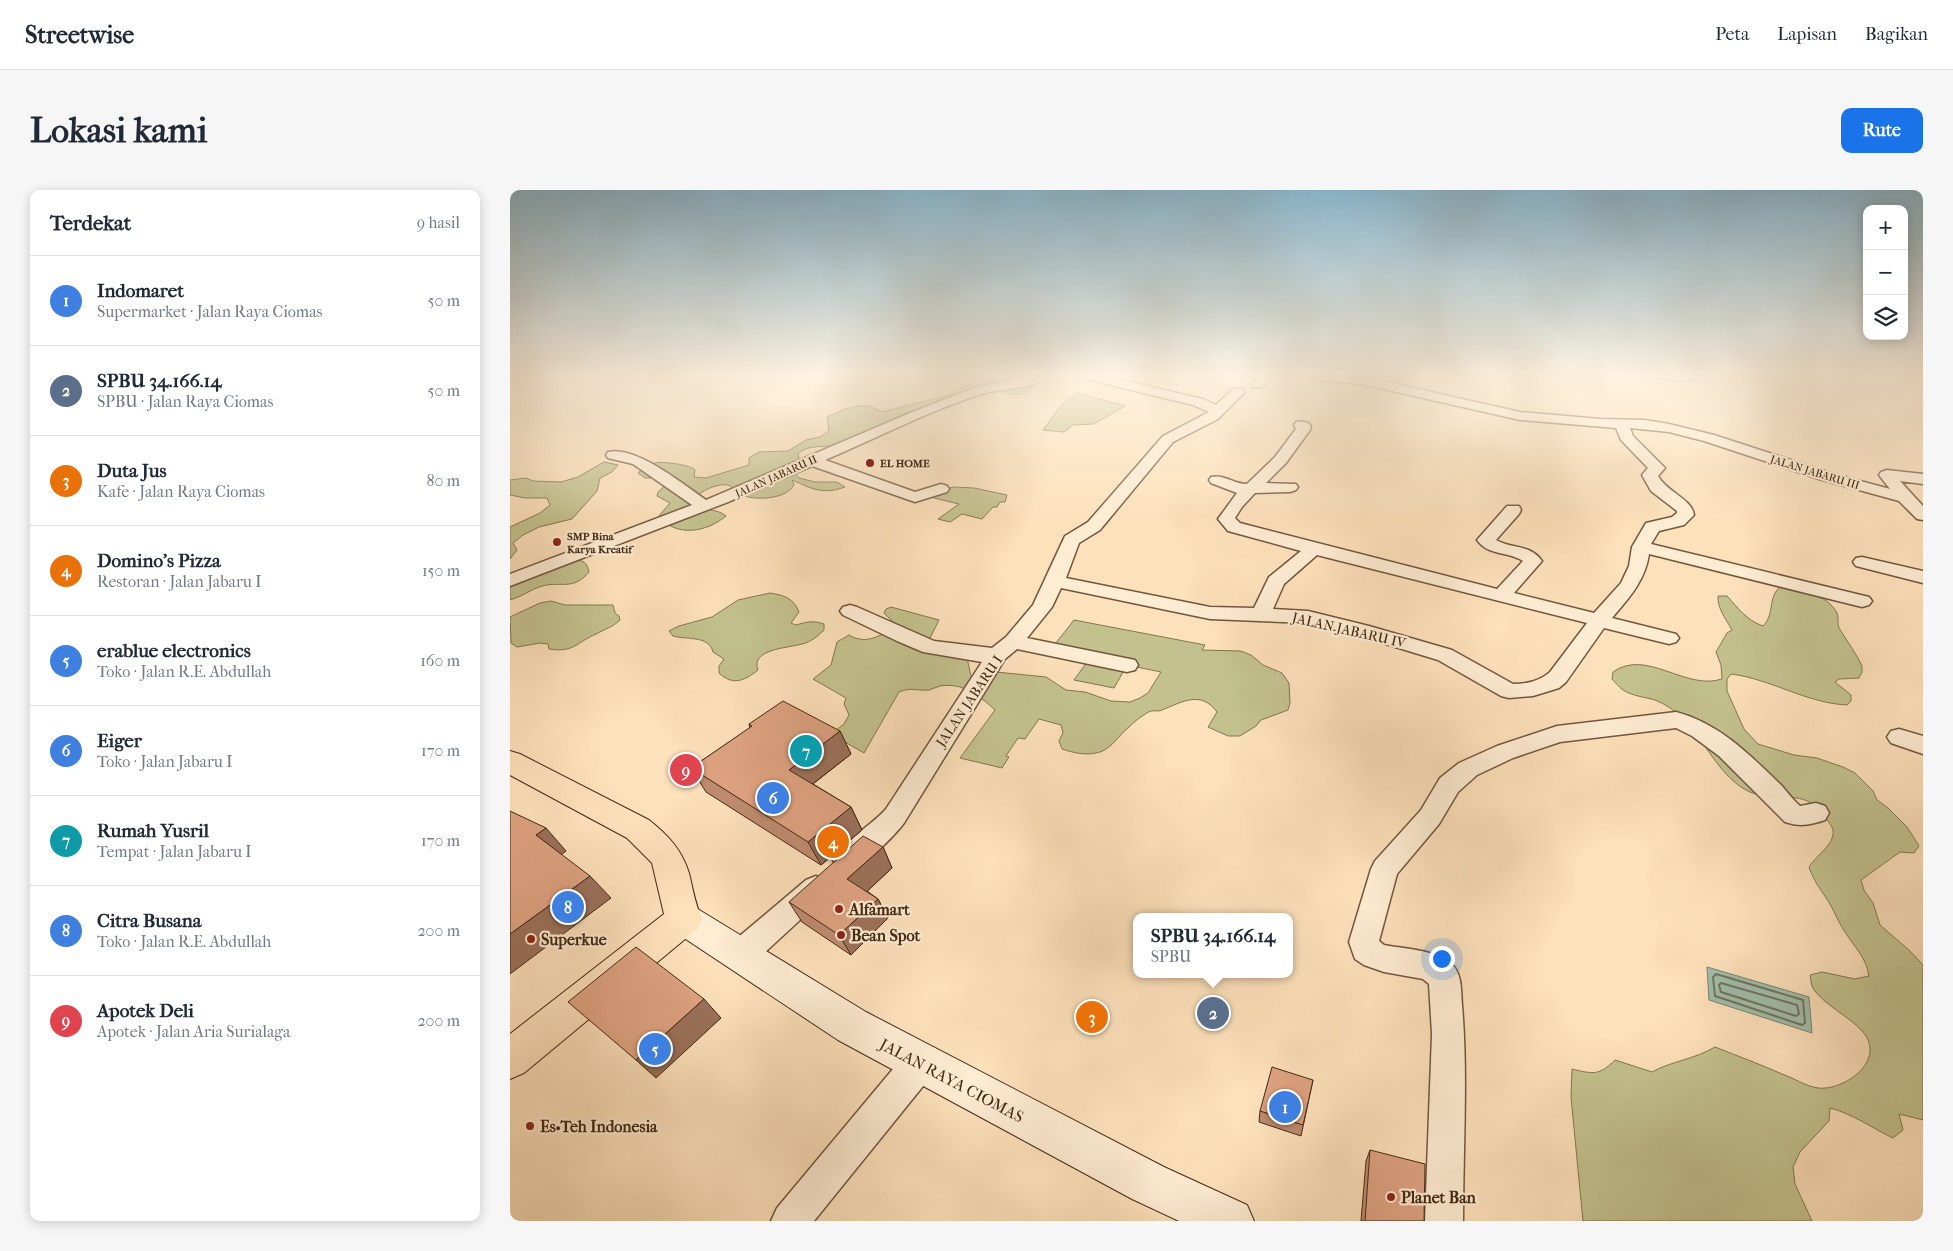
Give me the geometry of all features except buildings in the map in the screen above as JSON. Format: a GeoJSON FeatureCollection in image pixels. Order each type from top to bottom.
{"type":"FeatureCollection","features":[{"type":"Feature","properties":{"kind":"main road"},"geometry":{"type":"LineString","coordinates":[[510,762],[638,829],[656,843],[668,861],[677,906],[684,920],[510,1059]]}},
{"type":"Feature","properties":{"kind":"main road","name":"JALAN RAYA CIOMAS"},"geometry":{"type":"LineString","coordinates":[[684,920],[852,1026],[920,1064],[1148,1183],[1231,1221]]}},
{"type":"Feature","properties":{"kind":"street","name":"JALAN JABARU II"},"geometry":{"type":"LineString","coordinates":[[510,580],[704,506],[896,424]]}},
{"type":"Feature","properties":{"kind":"street","name":"JALAN JABARU I"},"geometry":{"type":"LineString","coordinates":[[740,955],[885,828],[895,816],[978,682],[1042,607],[1055,581],[1071,540],[1098,522],[1168,439],[1197,424]]}},
{"type":"Feature","properties":{"kind":"street"},"geometry":{"type":"LineString","coordinates":[[1600,619],[1622,595],[1634,576],[1641,547],[1652,527],[1684,519],[1687,512],[1653,484],[1650,475],[1657,468],[1626,437],[1622,424]]}},
{"type":"Feature","properties":{"kind":"street","name":"JALAN JABARU III"},"geometry":{"type":"LineString","coordinates":[[1639,424],[1682,431],[1825,476],[1904,498]]}},
{"type":"Feature","properties":{"kind":"street"},"geometry":{"type":"LineString","coordinates":[[1301,425],[1304,426],[1303,430],[1282,458],[1250,489],[1228,515],[1226,519],[1228,522],[1244,530],[1314,549],[1600,619],[1669,638]]}},
{"type":"Feature","properties":{"kind":"street"},"geometry":{"type":"LineString","coordinates":[[613,455],[638,461],[704,506]]}},
{"type":"Feature","properties":{"kind":"street"},"geometry":{"type":"LineString","coordinates":[[810,460],[915,497],[942,489]]}},
{"type":"Feature","properties":{"kind":"street"},"geometry":{"type":"LineString","coordinates":[[1923,479],[1892,474],[1887,475],[1904,498],[1923,515]]}},
{"type":"Feature","properties":{"kind":"street"},"geometry":{"type":"LineString","coordinates":[[1217,480],[1233,488],[1290,487]]}},
{"type":"Feature","properties":{"kind":"street"},"geometry":{"type":"LineString","coordinates":[[1501,596],[1533,561],[1528,556],[1493,546],[1486,540],[1513,510]]}},
{"type":"Feature","properties":{"kind":"street"},"geometry":{"type":"LineString","coordinates":[[1641,547],[1862,601]]}},
{"type":"Feature","properties":{"kind":"street"},"geometry":{"type":"LineString","coordinates":[[1261,614],[1276,582],[1314,549]]}},
{"type":"Feature","properties":{"kind":"street"},"geometry":{"type":"LineString","coordinates":[[1862,562],[1923,577]]}},
{"type":"Feature","properties":{"kind":"street","name":"JALAN JABARU IV"},"geometry":{"type":"LineString","coordinates":[[1055,581],[1232,616],[1261,614],[1308,617],[1445,655],[1475,670],[1509,691],[1525,691],[1544,685],[1558,677],[1600,619]]}},
{"type":"Feature","properties":{"kind":"street"},"geometry":{"type":"LineString","coordinates":[[850,611],[904,637],[930,646],[986,656],[1006,648],[1126,665]]}},
{"type":"Feature","properties":{"kind":"street"},"geometry":{"type":"LineString","coordinates":[[1444,1221],[1448,1034],[1444,977],[1440,972],[1427,967],[1374,956],[1366,950],[1364,942],[1385,868],[1430,817],[1449,785],[1468,769],[1505,752],[1557,734],[1578,730],[1676,720],[1684,721],[1701,730],[1746,768],[1790,812],[1802,817],[1816,813]]}},
{"type":"Feature","properties":{"kind":"street"},"geometry":{"type":"LineString","coordinates":[[1899,737],[1923,745]]}},
{"type":"Feature","properties":{"kind":"street"},"geometry":{"type":"LineString","coordinates":[[790,1221],[920,1064]]}},
{"type":"Feature","properties":{"kind":"shaded area"},"geometry":{"type":"Polygon","coordinates":[[[828,424],[885,424],[850,440],[835,445],[808,448],[798,454],[800,462],[795,473],[799,478],[815,482],[837,482],[845,487],[824,491],[792,480],[794,485],[784,494],[769,498],[752,498],[739,494],[727,485],[717,486],[701,493],[691,505],[718,511],[726,516],[701,529],[683,530],[674,528],[666,523],[659,516],[670,503],[657,496],[658,492],[667,484],[654,478],[645,478],[638,473],[650,464],[664,463],[692,468],[695,470],[694,477],[706,478],[749,465],[749,458],[759,452],[788,451],[806,440],[820,437],[829,431],[828,424]]]}},
{"type":"Feature","properties":{"kind":"shaded area"},"geometry":{"type":"Polygon","coordinates":[[[1047,424],[1092,424],[1073,425],[1064,432],[1043,430],[1047,424]]]}},
{"type":"Feature","properties":{"kind":"shaded area"},"geometry":{"type":"Polygon","coordinates":[[[604,462],[618,465],[612,472],[600,478],[597,491],[572,519],[539,527],[523,535],[513,543],[517,550],[510,559],[510,527],[540,513],[550,505],[547,498],[525,498],[510,495],[510,480],[526,478],[533,481],[561,482],[578,477],[604,462]]]}},
{"type":"Feature","properties":{"kind":"shaded area"},"geometry":{"type":"Polygon","coordinates":[[[953,487],[974,488],[1007,495],[1005,502],[1000,502],[997,507],[993,507],[982,519],[962,514],[950,522],[938,519],[959,504],[926,496],[953,487]]]}},
{"type":"Feature","properties":{"kind":"shaded area"},"geometry":{"type":"Polygon","coordinates":[[[578,560],[586,564],[589,572],[578,582],[542,586],[510,600],[510,576],[528,578],[578,560]]]}},
{"type":"Feature","properties":{"kind":"shaded area"},"geometry":{"type":"Polygon","coordinates":[[[1782,585],[1820,597],[1833,607],[1837,613],[1839,628],[1862,666],[1859,678],[1839,679],[1835,682],[1851,695],[1851,701],[1847,705],[1817,700],[1760,681],[1731,674],[1727,679],[1727,691],[1744,729],[1758,744],[1794,755],[1817,758],[1855,773],[1873,791],[1877,800],[1907,827],[1919,846],[1914,853],[1900,852],[1861,880],[1864,890],[1873,903],[1880,925],[1923,965],[1923,1120],[1899,1114],[1903,1130],[1893,1138],[1855,1117],[1830,1108],[1829,1121],[1800,1152],[1793,1167],[1795,1184],[1812,1221],[1583,1221],[1571,1097],[1572,1069],[1591,1073],[1604,1069],[1615,1060],[1652,1072],[1715,1047],[1809,1086],[1828,1088],[1839,1085],[1859,1072],[1866,1063],[1870,1053],[1869,1043],[1863,1032],[1852,1021],[1819,996],[1811,983],[1810,975],[1822,972],[1855,979],[1869,976],[1863,958],[1843,929],[1809,867],[1831,840],[1833,830],[1830,824],[1816,807],[1808,801],[1799,798],[1761,795],[1739,786],[1721,768],[1690,726],[1675,712],[1655,700],[1627,692],[1612,679],[1613,672],[1626,666],[1639,665],[1653,667],[1694,680],[1722,679],[1721,665],[1716,652],[1727,633],[1732,630],[1720,609],[1718,596],[1727,596],[1747,617],[1763,626],[1769,616],[1774,595],[1782,585]]]}},
{"type":"Feature","properties":{"kind":"shaded area"},"geometry":{"type":"Polygon","coordinates":[[[770,593],[784,596],[797,607],[799,612],[791,623],[796,625],[817,622],[824,624],[824,630],[805,643],[780,648],[765,654],[757,663],[758,670],[738,681],[729,680],[719,673],[719,666],[724,659],[713,652],[707,643],[696,639],[673,636],[669,631],[679,626],[712,617],[738,600],[770,593]]]}},
{"type":"Feature","properties":{"kind":"shaded area"},"geometry":{"type":"Polygon","coordinates":[[[551,601],[565,605],[613,605],[615,613],[619,616],[620,620],[570,648],[549,649],[548,644],[540,643],[517,647],[511,643],[510,617],[540,603],[551,601]]]}},
{"type":"Feature","properties":{"kind":"shaded area"},"geometry":{"type":"Polygon","coordinates":[[[891,607],[939,620],[926,646],[967,658],[971,676],[978,681],[996,672],[1046,677],[1066,690],[1085,692],[1111,701],[1130,702],[1148,693],[1161,672],[1127,665],[1114,688],[1074,680],[1090,658],[1052,648],[1074,620],[1205,645],[1202,650],[1241,651],[1251,655],[1263,665],[1282,673],[1289,683],[1290,703],[1288,710],[1261,720],[1256,726],[1240,736],[1228,736],[1208,727],[1217,712],[1211,705],[1198,700],[1184,701],[1161,711],[1149,712],[1125,730],[1108,748],[1090,754],[1062,749],[1059,741],[1063,733],[1061,725],[1039,719],[1025,739],[1018,738],[1006,756],[1009,757],[1002,768],[960,758],[995,710],[970,691],[948,685],[929,690],[899,692],[864,753],[831,734],[844,724],[849,715],[844,704],[846,698],[813,679],[831,665],[837,642],[849,635],[860,639],[871,639],[892,628],[893,622],[884,613],[886,609],[891,607]]]}},
{"type":"Feature","properties":{"kind":"water"},"geometry":{"type":"Polygon","coordinates":[[[1707,967],[1809,997],[1812,1033],[1709,1000],[1707,967]]]}},
{"type":"Feature","properties":{"kind":"place","name":"EL HOME"},"geometry":{"type":"Point","coordinates":[870,463]}},
{"type":"Feature","properties":{"kind":"place","name":"SMP Bina Karya Kreatif"},"geometry":{"type":"Point","coordinates":[557,542]}},
{"type":"Feature","properties":{"kind":"place","name":"Rumah Yusril"},"geometry":{"type":"Point","coordinates":[806,751]}},
{"type":"Feature","properties":{"kind":"place","name":"Apotek Deli"},"geometry":{"type":"Point","coordinates":[686,770]}},
{"type":"Feature","properties":{"kind":"place","name":"Eiger"},"geometry":{"type":"Point","coordinates":[773,798]}},
{"type":"Feature","properties":{"kind":"place","name":"Domino's Pizza"},"geometry":{"type":"Point","coordinates":[833,842]}},
{"type":"Feature","properties":{"kind":"place","name":"Citra Busana"},"geometry":{"type":"Point","coordinates":[568,907]}},
{"type":"Feature","properties":{"kind":"place","name":"Alfamart"},"geometry":{"type":"Point","coordinates":[839,909]}},
{"type":"Feature","properties":{"kind":"place","name":"Bean Spot"},"geometry":{"type":"Point","coordinates":[841,935]}},
{"type":"Feature","properties":{"kind":"place","name":"Superkue"},"geometry":{"type":"Point","coordinates":[531,939]}},
{"type":"Feature","properties":{"kind":"place","name":"SPBU 34.166.14"},"geometry":{"type":"Point","coordinates":[1213,1013]}},
{"type":"Feature","properties":{"kind":"place","name":"Duta Jus"},"geometry":{"type":"Point","coordinates":[1092,1017]}},
{"type":"Feature","properties":{"kind":"place","name":"erablue electronics"},"geometry":{"type":"Point","coordinates":[655,1049]}},
{"type":"Feature","properties":{"kind":"place","name":"Indomaret"},"geometry":{"type":"Point","coordinates":[1285,1107]}},
{"type":"Feature","properties":{"kind":"place","name":"Es•Teh Indonesia"},"geometry":{"type":"Point","coordinates":[530,1126]}},
{"type":"Feature","properties":{"kind":"place","name":"Planet Ban"},"geometry":{"type":"Point","coordinates":[1391,1197]}}]}
